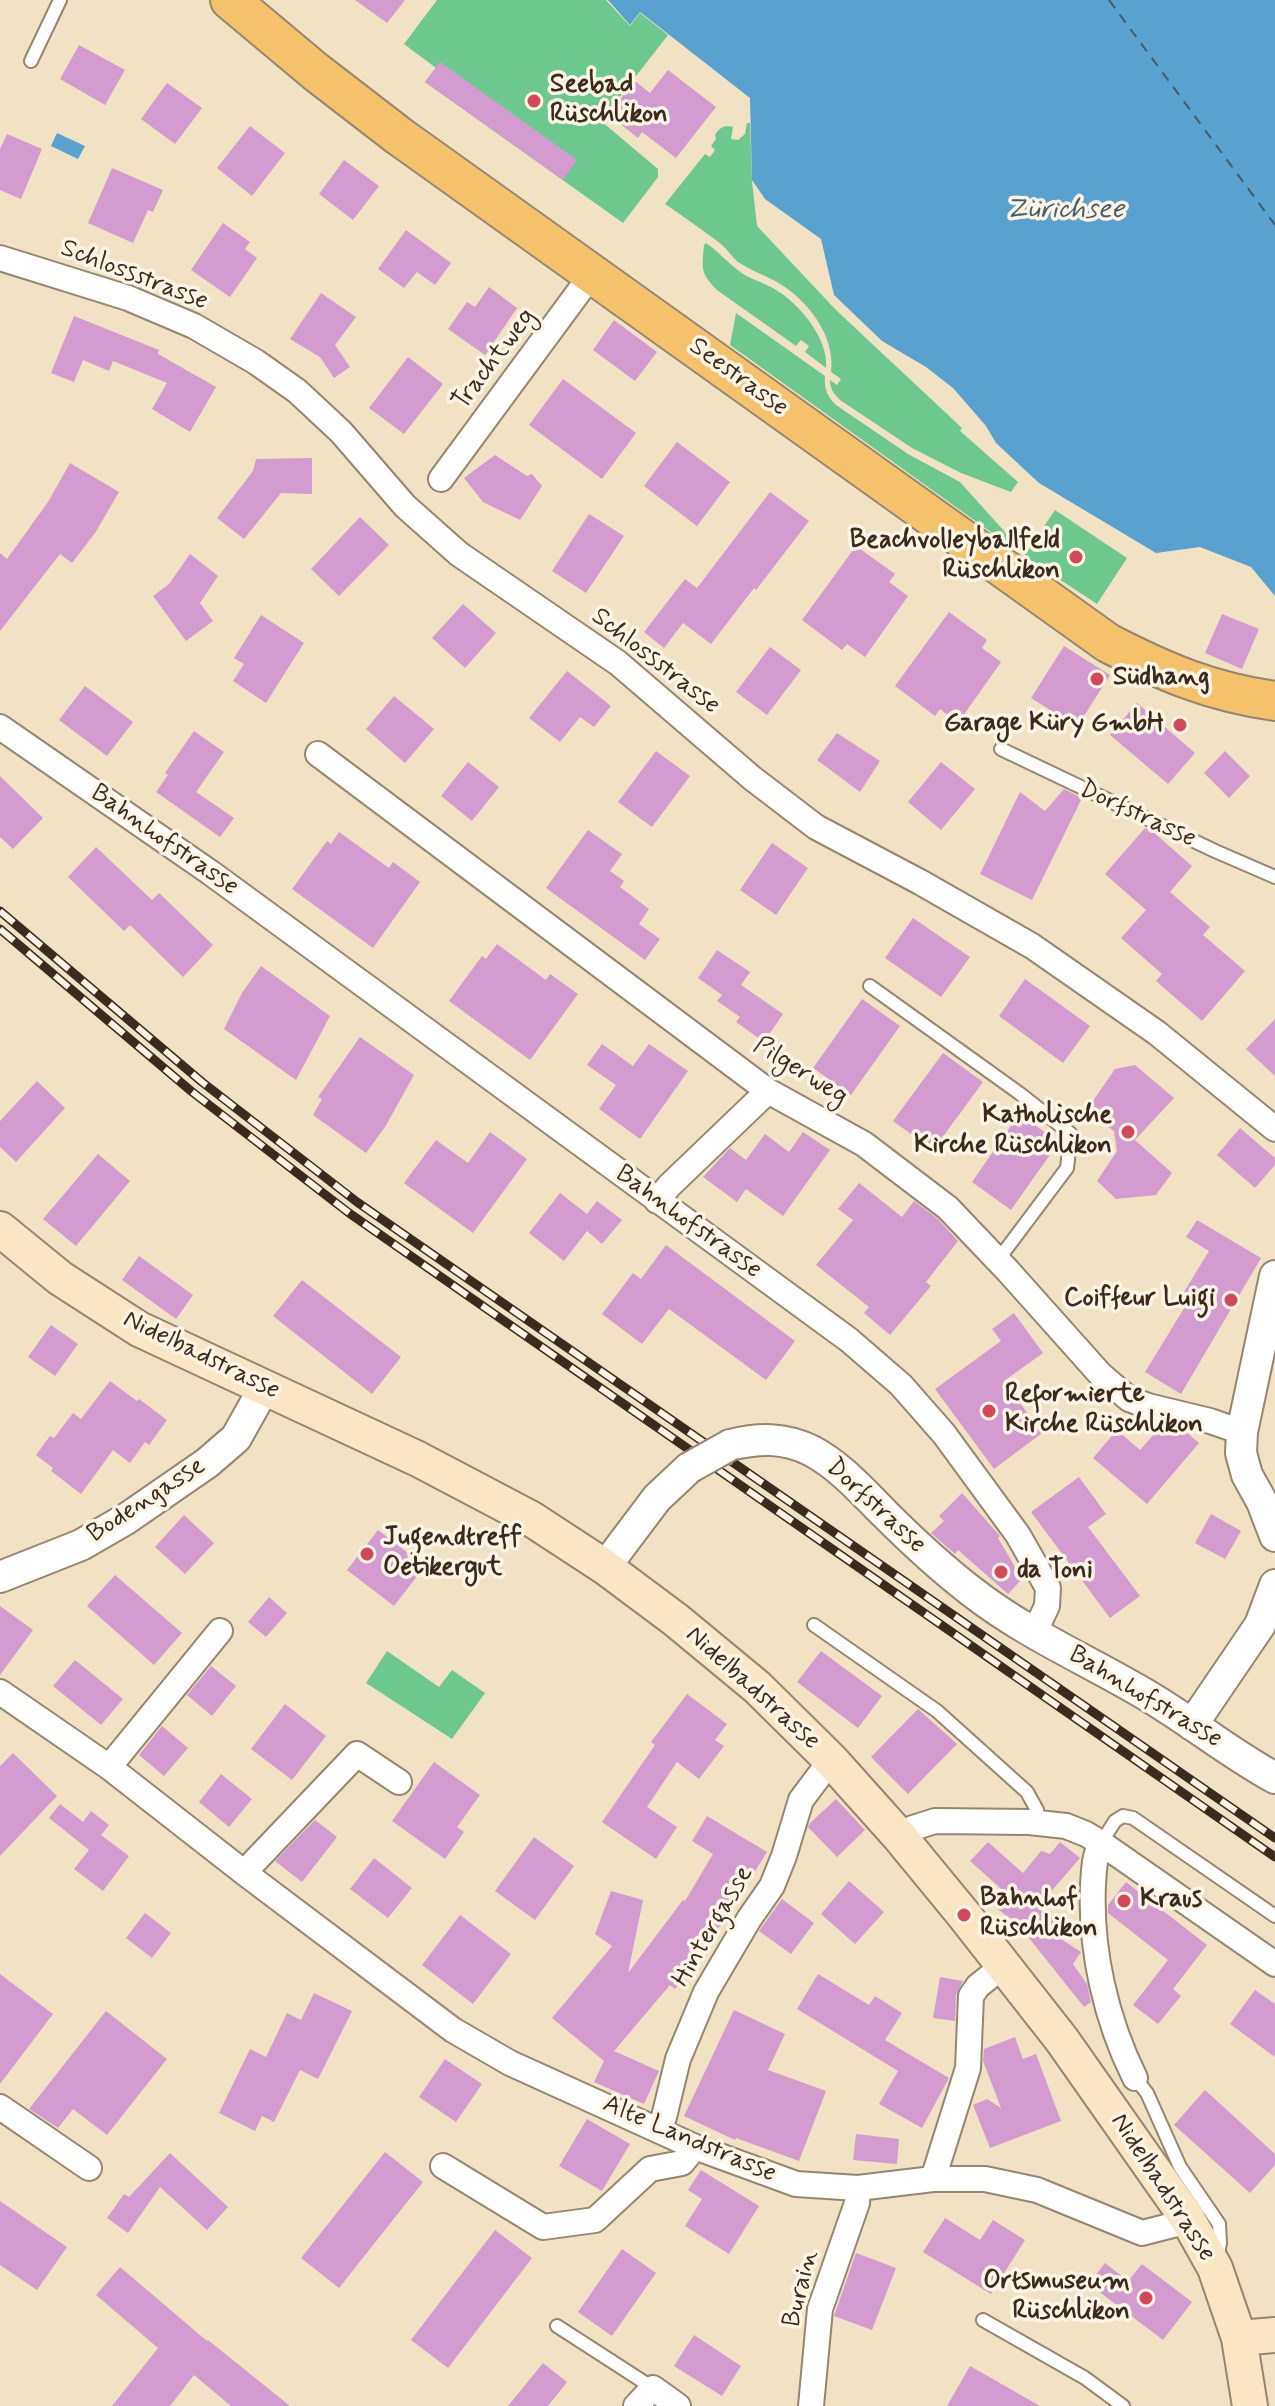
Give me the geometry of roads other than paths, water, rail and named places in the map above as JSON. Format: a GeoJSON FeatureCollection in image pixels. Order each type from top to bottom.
{"type":"FeatureCollection","features":[{"type":"Feature","properties":{"kind":"main road","name":"Seestrasse"},"geometry":{"type":"LineString","coordinates":[[230,0],[399,136],[1108,643],[1160,669],[1218,691],[1275,701]]}},
{"type":"Feature","properties":{"kind":"main road","name":"Nidelbadstrasse"},"geometry":{"type":"LineString","coordinates":[[0,1229],[60,1278],[139,1329],[418,1459],[530,1518],[605,1567],[757,1687],[831,1760],[899,1836],[1062,2040],[1187,2218],[1215,2268],[1239,2338],[1250,2406]]}},
{"type":"Feature","properties":{"kind":"main road"},"geometry":{"type":"LineString","coordinates":[[1239,2338],[1275,2335]]}},
{"type":"Feature","properties":{"kind":"street","name":"Schlossstrasse"},"geometry":{"type":"LineString","coordinates":[[0,258],[128,298],[194,326],[256,362],[297,391],[341,432],[405,506],[459,554],[618,663],[752,778],[816,827],[1032,946],[1157,1033],[1275,1129]]}},
{"type":"Feature","properties":{"kind":"street","name":"Trachtweg"},"geometry":{"type":"LineString","coordinates":[[441,479],[592,274]]}},
{"type":"Feature","properties":{"kind":"street","name":"Bahnhofstrasse"},"geometry":{"type":"LineString","coordinates":[[0,727],[211,873],[849,1340],[901,1385],[944,1434],[1018,1535],[1045,1580],[1048,1597],[1034,1633],[1142,1692],[1275,1778]]}},
{"type":"Feature","properties":{"kind":"street","name":"Pilgerweg"},"geometry":{"type":"LineString","coordinates":[[318,754],[768,1091],[864,1144],[948,1208],[1100,1374],[1129,1399],[1242,1432]]}},
{"type":"Feature","properties":{"kind":"street"},"geometry":{"type":"LineString","coordinates":[[657,1201],[768,1091]]}},
{"type":"Feature","properties":{"kind":"street"},"geometry":{"type":"LineString","coordinates":[[1275,1276],[1242,1432],[1241,1453],[1247,1475],[1275,1536]]}},
{"type":"Feature","properties":{"kind":"street","name":"Bodengasse"},"geometry":{"type":"LineString","coordinates":[[0,1577],[81,1545],[126,1519],[207,1463],[236,1438],[264,1388]]}},
{"type":"Feature","properties":{"kind":"street","name":"Dorfstrasse"},"geometry":{"type":"LineString","coordinates":[[605,1567],[657,1498],[689,1468],[730,1445],[763,1439],[783,1440],[826,1459],[924,1552],[973,1592],[1034,1633]]}},
{"type":"Feature","properties":{"kind":"street"},"geometry":{"type":"LineString","coordinates":[[1192,1725],[1268,1628],[1275,1585]]}},
{"type":"Feature","properties":{"kind":"street"},"geometry":{"type":"LineString","coordinates":[[109,1767],[220,1631]]}},
{"type":"Feature","properties":{"kind":"street","name":"Alte Landstrasse"},"geometry":{"type":"LineString","coordinates":[[0,1692],[109,1767],[453,2030],[510,2063],[695,2147],[796,2184],[858,2188],[933,2179],[985,2179],[1037,2190],[1142,2233],[1187,2218]]}},
{"type":"Feature","properties":{"kind":"street"},"geometry":{"type":"LineString","coordinates":[[246,1874],[357,1754],[399,1782]]}},
{"type":"Feature","properties":{"kind":"street","name":"Hintergasse"},"geometry":{"type":"LineString","coordinates":[[659,2129],[678,2059],[706,1992],[772,1886],[801,1800],[831,1760]]}},
{"type":"Feature","properties":{"kind":"street"},"geometry":{"type":"LineString","coordinates":[[899,1836],[935,1821],[1038,1822],[1066,1826],[1101,1843],[1275,1964]]}},
{"type":"Feature","properties":{"kind":"street"},"geometry":{"type":"LineString","coordinates":[[1101,1843],[1095,1854],[1092,1898],[1096,1950],[1111,2015],[1135,2078]]}},
{"type":"Feature","properties":{"kind":"street"},"geometry":{"type":"LineString","coordinates":[[933,2179],[968,2068],[971,1996],[978,1986],[1003,1966]]}},
{"type":"Feature","properties":{"kind":"street"},"geometry":{"type":"LineString","coordinates":[[0,2107],[89,2168]]}},
{"type":"Feature","properties":{"kind":"street"},"geometry":{"type":"LineString","coordinates":[[443,2166],[543,2227],[595,2220],[650,2169],[682,2163],[695,2147]]}},
{"type":"Feature","properties":{"kind":"street","name":"Burain"},"geometry":{"type":"LineString","coordinates":[[811,2406],[820,2309],[857,2203],[858,2188]]}},
{"type":"Feature","properties":{"kind":"street"},"geometry":{"type":"LineString","coordinates":[[636,2406],[653,2388],[678,2406]]}},
{"type":"Feature","properties":{"kind":"lane"},"geometry":{"type":"LineString","coordinates":[[31,61],[60,0]]}},
{"type":"Feature","properties":{"kind":"lane","name":"Dorfstrasse"},"geometry":{"type":"LineString","coordinates":[[1001,749],[1275,877]]}},
{"type":"Feature","properties":{"kind":"lane"},"geometry":{"type":"LineString","coordinates":[[870,986],[1071,1134],[1067,1168],[998,1260]]}},
{"type":"Feature","properties":{"kind":"lane"},"geometry":{"type":"LineString","coordinates":[[814,1625],[937,1711],[1027,1792],[1037,1810],[1038,1822]]}},
{"type":"Feature","properties":{"kind":"lane"},"geometry":{"type":"LineString","coordinates":[[1101,1843],[1115,1821],[1123,1816],[1133,1818],[1275,1916]]}},
{"type":"Feature","properties":{"kind":"lane"},"geometry":{"type":"LineString","coordinates":[[1135,2078],[1147,2093],[1180,2167],[1219,2224],[1220,2243],[1215,2268]]}},
{"type":"Feature","properties":{"kind":"lane"},"geometry":{"type":"LineString","coordinates":[[983,2320],[1085,2378],[1123,2406]]}},
{"type":"Feature","properties":{"kind":"lane"},"geometry":{"type":"LineString","coordinates":[[557,2326],[653,2388]]}},
{"type":"Feature","properties":{"kind":"water","name":"Zürichsee"},"geometry":{"type":"Polygon","coordinates":[[[608,0],[1275,0],[1275,596],[1251,567],[1200,547],[1156,553],[1039,483],[996,443],[986,426],[953,388],[926,367],[882,341],[834,295],[821,239],[765,199],[752,180],[750,98],[640,12],[630,25],[608,0]]]}},
{"type":"Feature","properties":{"kind":"water"},"geometry":{"type":"Polygon","coordinates":[[[57,133],[85,146],[78,159],[51,146],[57,133]]]}},
{"type":"Feature","properties":{"kind":"railway"},"geometry":{"type":"LineString","coordinates":[[0,911],[202,1082],[357,1202],[1275,1838]]}},
{"type":"Feature","properties":{"kind":"railway"},"geometry":{"type":"LineString","coordinates":[[0,929],[191,1091],[349,1213],[1275,1857]]}},
{"type":"Feature","properties":{"kind":"place","name":"Seebad Rüschlikon"},"geometry":{"type":"Point","coordinates":[534,101]}},
{"type":"Feature","properties":{"kind":"place","name":"Beachvolleyballfeld Rüschlikon"},"geometry":{"type":"Point","coordinates":[1076,557]}},
{"type":"Feature","properties":{"kind":"place","name":"Südhang"},"geometry":{"type":"Point","coordinates":[1097,679]}},
{"type":"Feature","properties":{"kind":"place","name":"Garage Küry GmbH"},"geometry":{"type":"Point","coordinates":[1180,725]}},
{"type":"Feature","properties":{"kind":"place","name":"Katholische Kirche Rüschlikon"},"geometry":{"type":"Point","coordinates":[1128,1132]}},
{"type":"Feature","properties":{"kind":"place","name":"Coiffeur Luigi"},"geometry":{"type":"Point","coordinates":[1231,1300]}},
{"type":"Feature","properties":{"kind":"place","name":"Reformierte Kirche Rüschlikon"},"geometry":{"type":"Point","coordinates":[989,1411]}},
{"type":"Feature","properties":{"kind":"place","name":"Jugendtreff Oetikergut"},"geometry":{"type":"Point","coordinates":[367,1554]}},
{"type":"Feature","properties":{"kind":"place","name":"da Toni"},"geometry":{"type":"Point","coordinates":[1001,1572]}},
{"type":"Feature","properties":{"kind":"place","name":"Kraus"},"geometry":{"type":"Point","coordinates":[1124,1901]}},
{"type":"Feature","properties":{"kind":"place","name":"Bahnhof Rüschlikon"},"geometry":{"type":"Point","coordinates":[964,1915]}},
{"type":"Feature","properties":{"kind":"place","name":"Ortsmuseum Rüschlikon"},"geometry":{"type":"Point","coordinates":[1146,2298]}}]}
